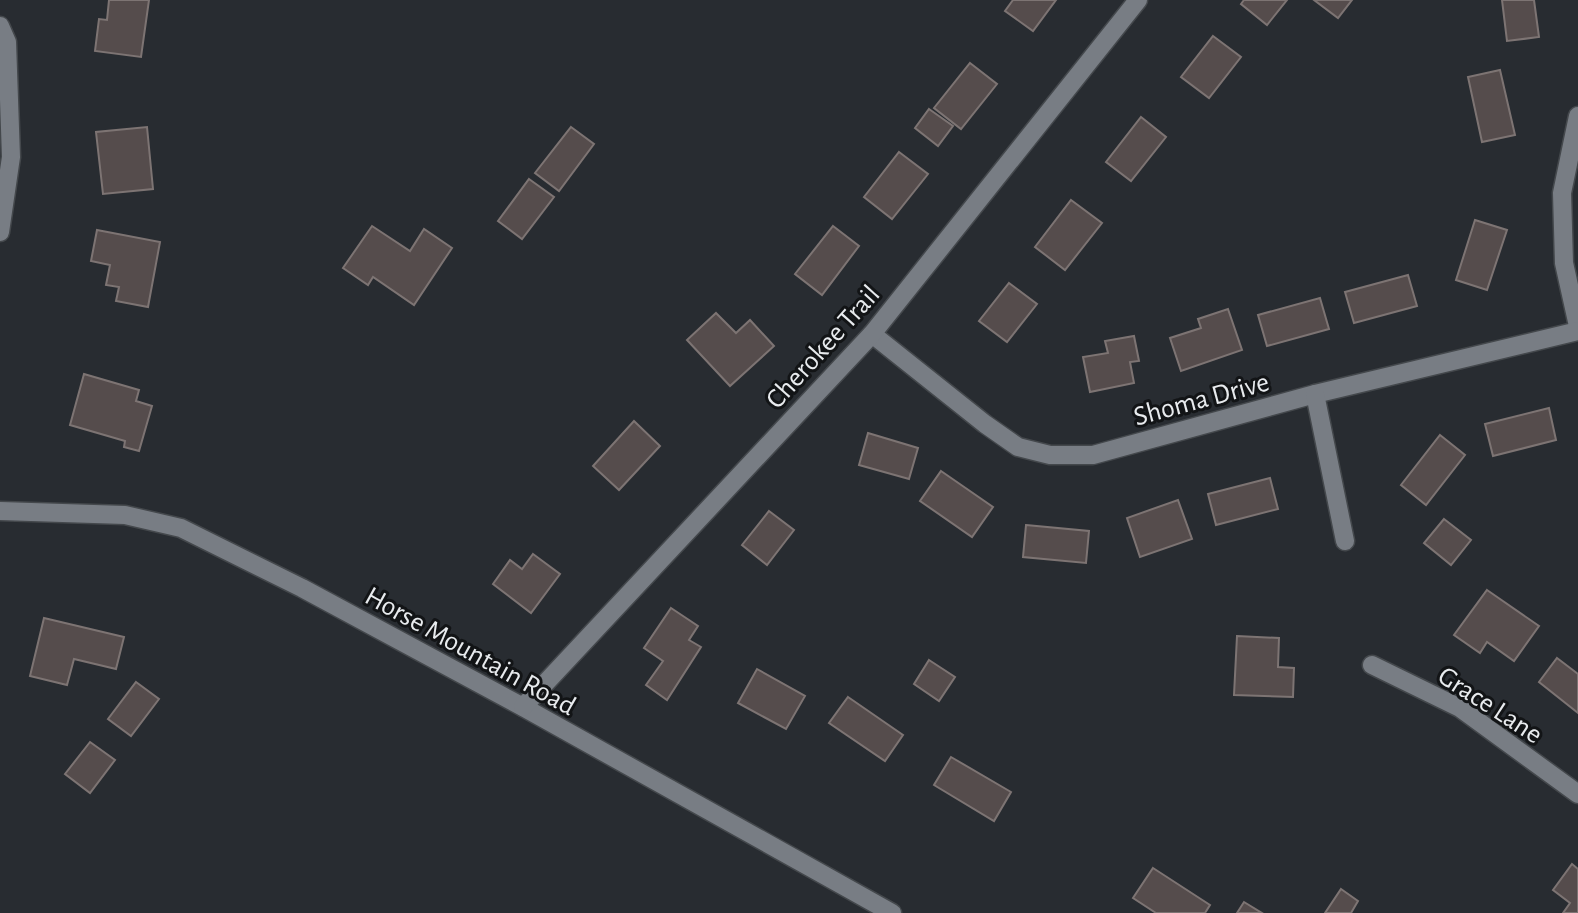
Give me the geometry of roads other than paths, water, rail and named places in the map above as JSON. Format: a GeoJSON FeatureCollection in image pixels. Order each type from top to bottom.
{"type":"FeatureCollection","features":[{"type":"Feature","properties":{"kind":"street","name":"Cherokee Trail"},"geometry":{"type":"LineString","coordinates":[[523,707],[872,334],[1138,0]]}},
{"type":"Feature","properties":{"kind":"street"},"geometry":{"type":"LineString","coordinates":[[0,26],[7,42],[11,157],[0,232]]}},
{"type":"Feature","properties":{"kind":"street"},"geometry":{"type":"LineString","coordinates":[[1578,116],[1562,193],[1564,263],[1578,326]]}},
{"type":"Feature","properties":{"kind":"street","name":"Shoma Drive"},"geometry":{"type":"LineString","coordinates":[[872,334],[1018,447],[1050,455],[1093,455],[1315,394],[1578,331]]}},
{"type":"Feature","properties":{"kind":"street"},"geometry":{"type":"LineString","coordinates":[[1315,394],[1345,541]]}},
{"type":"Feature","properties":{"kind":"street","name":"Horse Mountain Road"},"geometry":{"type":"LineString","coordinates":[[0,511],[125,515],[181,528],[302,588],[523,707],[892,913]]}},
{"type":"Feature","properties":{"kind":"street","name":"Grace Lane"},"geometry":{"type":"LineString","coordinates":[[1372,664],[1460,708],[1578,794]]}}]}
